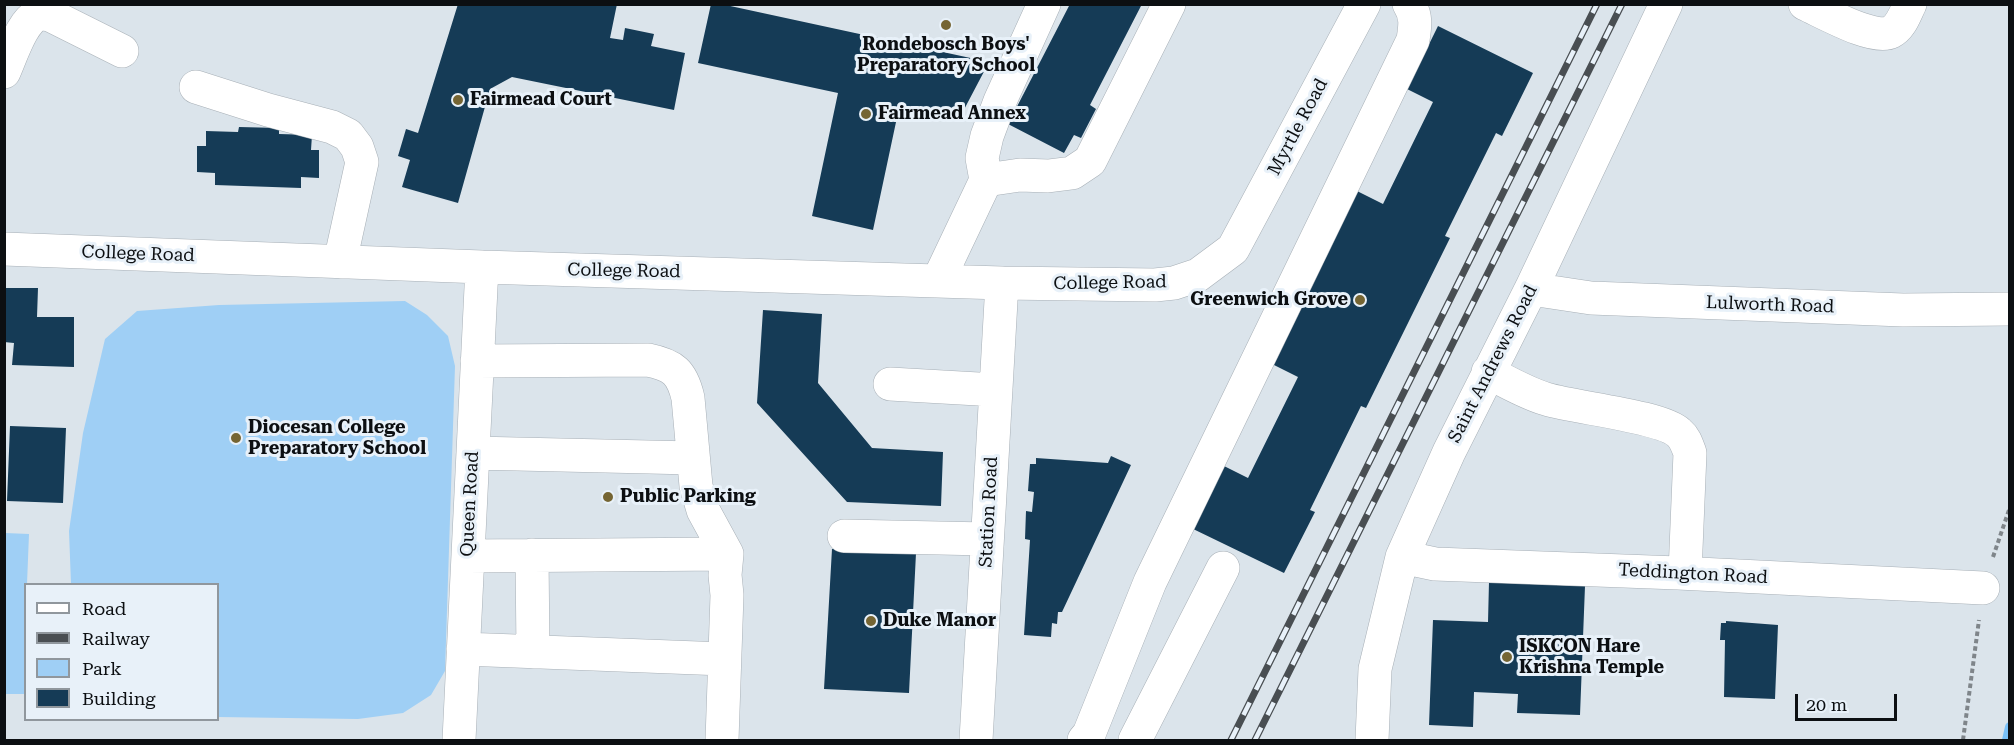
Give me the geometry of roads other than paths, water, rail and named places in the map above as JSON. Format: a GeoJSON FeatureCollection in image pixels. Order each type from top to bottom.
{"type":"FeatureCollection","features":[{"type":"Feature","properties":{"kind":"street"},"geometry":{"type":"LineString","coordinates":[[938,281],[986,180],[982,158],[987,136],[1000,101],[1044,4]]}},
{"type":"Feature","properties":{"kind":"street"},"geometry":{"type":"LineString","coordinates":[[986,180],[1020,175],[1048,176],[1072,172],[1090,161],[1169,4]]}},
{"type":"Feature","properties":{"kind":"street","name":"Myrtle Road"},"geometry":{"type":"LineString","coordinates":[[1233,249],[1364,4]]}},
{"type":"Feature","properties":{"kind":"street"},"geometry":{"type":"LineString","coordinates":[[1093,738],[1150,582],[1413,40],[1416,24],[1409,4]]}},
{"type":"Feature","properties":{"kind":"street","name":"Saint Andrews Road"},"geometry":{"type":"LineString","coordinates":[[1372,741],[1376,669],[1402,557],[1449,452],[1531,289],[1666,4]]}},
{"type":"Feature","properties":{"kind":"street"},"geometry":{"type":"LineString","coordinates":[[1815,6],[1866,31],[1885,34],[1898,27],[1910,4]]}},
{"type":"Feature","properties":{"kind":"street"},"geometry":{"type":"LineString","coordinates":[[4,72],[24,26],[40,14],[50,15],[122,51]]}},
{"type":"Feature","properties":{"kind":"street"},"geometry":{"type":"LineString","coordinates":[[196,87],[332,127],[348,135],[357,147],[362,162],[340,262]]}},
{"type":"Feature","properties":{"kind":"street","name":"College Road"},"geometry":{"type":"LineString","coordinates":[[4,249],[482,267],[1002,283],[1155,285],[1174,283],[1198,275],[1233,249]]}},
{"type":"Feature","properties":{"kind":"street","name":"Queen Road"},"geometry":{"type":"LineString","coordinates":[[459,741],[482,267]]}},
{"type":"Feature","properties":{"kind":"street","name":"Station Road"},"geometry":{"type":"LineString","coordinates":[[976,741],[1002,283]]}},
{"type":"Feature","properties":{"kind":"street","name":"Lulworth Road"},"geometry":{"type":"LineString","coordinates":[[1531,289],[1591,298],[1903,310],[2010,309]]}},
{"type":"Feature","properties":{"kind":"street"},"geometry":{"type":"LineString","coordinates":[[477,361],[648,360],[666,364],[678,373],[688,398],[696,486],[703,510],[727,554],[722,741]]}},
{"type":"Feature","properties":{"kind":"street"},"geometry":{"type":"LineString","coordinates":[[1488,372],[1542,398],[1577,407],[1645,419],[1678,431],[1686,441],[1690,453],[1684,573]]}},
{"type":"Feature","properties":{"kind":"street"},"geometry":{"type":"LineString","coordinates":[[890,384],[996,390]]}},
{"type":"Feature","properties":{"kind":"street"},"geometry":{"type":"LineString","coordinates":[[473,453],[693,458]]}},
{"type":"Feature","properties":{"kind":"street"},"geometry":{"type":"LineString","coordinates":[[844,536],[987,539]]}},
{"type":"Feature","properties":{"kind":"street"},"geometry":{"type":"LineString","coordinates":[[468,556],[727,554]]}},
{"type":"Feature","properties":{"kind":"street"},"geometry":{"type":"LineString","coordinates":[[532,555],[533,652]]}},
{"type":"Feature","properties":{"kind":"street","name":"Teddington Road"},"geometry":{"type":"LineString","coordinates":[[1402,557],[1435,564],[1684,573],[1983,588]]}},
{"type":"Feature","properties":{"kind":"street"},"geometry":{"type":"LineString","coordinates":[[1135,741],[1223,568]]}},
{"type":"Feature","properties":{"kind":"street"},"geometry":{"type":"LineString","coordinates":[[463,650],[724,659]]}},
{"type":"Feature","properties":{"kind":"waterway"},"geometry":{"type":"LineString","coordinates":[[2007,740],[2010,727]]}},
{"type":"Feature","properties":{"kind":"railway"},"geometry":{"type":"LineString","coordinates":[[1231,740],[1597,4]]}},
{"type":"Feature","properties":{"kind":"railway"},"geometry":{"type":"LineString","coordinates":[[1255,740],[1622,4]]}},
{"type":"Feature","properties":{"kind":"place","name":"Rondebosch Boys' Preparatory School"},"geometry":{"type":"Point","coordinates":[946,25]}},
{"type":"Feature","properties":{"kind":"place","name":"Fairmead Court"},"geometry":{"type":"Point","coordinates":[458,100]}},
{"type":"Feature","properties":{"kind":"place","name":"Fairmead Annex"},"geometry":{"type":"Point","coordinates":[866,114]}},
{"type":"Feature","properties":{"kind":"place","name":"Greenwich Grove"},"geometry":{"type":"Point","coordinates":[1360,300]}},
{"type":"Feature","properties":{"kind":"place","name":"Diocesan College Preparatory School"},"geometry":{"type":"Point","coordinates":[236,438]}},
{"type":"Feature","properties":{"kind":"place","name":"Public Parking"},"geometry":{"type":"Point","coordinates":[608,497]}},
{"type":"Feature","properties":{"kind":"place","name":"Duke Manor"},"geometry":{"type":"Point","coordinates":[871,621]}},
{"type":"Feature","properties":{"kind":"place","name":"ISKCON Hare Krishna Temple"},"geometry":{"type":"Point","coordinates":[1507,657]}}]}
